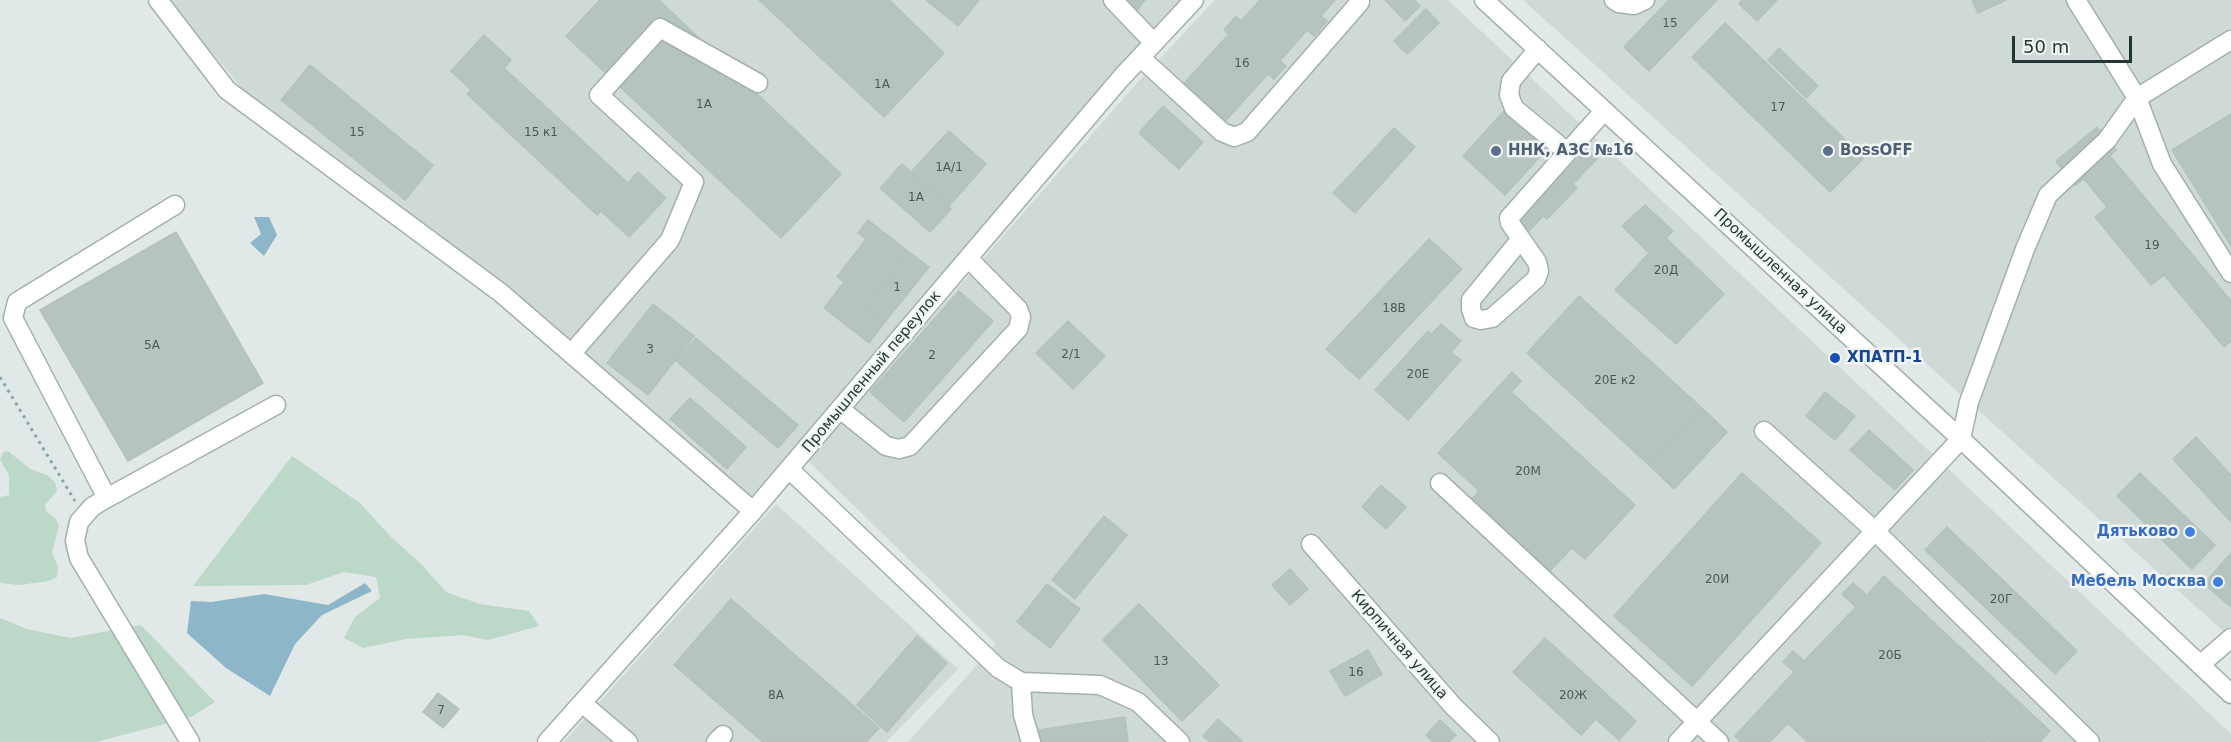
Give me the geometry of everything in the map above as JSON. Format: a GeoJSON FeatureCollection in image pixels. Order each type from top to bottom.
{"type":"FeatureCollection","features":[{"type":"Feature","properties":{"kind":"street"},"geometry":{"type":"LineString","coordinates":[[158,0],[227,90],[501,293],[753,511]]}},
{"type":"Feature","properties":{"kind":"street"},"geometry":{"type":"LineString","coordinates":[[1113,0],[1154,43]]}},
{"type":"Feature","properties":{"kind":"street","name":"Промышленный переулок"},"geometry":{"type":"LineString","coordinates":[[547,742],[753,511],[968,258],[1194,0]]}},
{"type":"Feature","properties":{"kind":"street","name":"Промышленная улица"},"geometry":{"type":"LineString","coordinates":[[1484,0],[1961,439],[2231,693]]}},
{"type":"Feature","properties":{"kind":"street"},"geometry":{"type":"LineString","coordinates":[[1614,0],[1634,5],[1645,0]]}},
{"type":"Feature","properties":{"kind":"street"},"geometry":{"type":"LineString","coordinates":[[2076,0],[2137,98],[2162,164],[2231,273]]}},
{"type":"Feature","properties":{"kind":"street"},"geometry":{"type":"LineString","coordinates":[[1141,58],[1222,132],[1234,136],[1247,132],[1360,2]]}},
{"type":"Feature","properties":{"kind":"street"},"geometry":{"type":"LineString","coordinates":[[571,354],[670,240],[694,182],[600,95],[660,28],[758,83]]}},
{"type":"Feature","properties":{"kind":"street"},"geometry":{"type":"LineString","coordinates":[[1678,742],[1961,439],[1969,402],[2025,249],[2048,195],[2107,140],[2137,98],[2231,40]]}},
{"type":"Feature","properties":{"kind":"street"},"geometry":{"type":"LineString","coordinates":[[1538,49],[1511,81],[1509,95],[1514,108],[1567,152]]}},
{"type":"Feature","properties":{"kind":"street"},"geometry":{"type":"LineString","coordinates":[[1521,239],[1509,218],[1604,111]]}},
{"type":"Feature","properties":{"kind":"street"},"geometry":{"type":"LineString","coordinates":[[108,498],[15,323],[14,308],[17,302],[175,204]]}},
{"type":"Feature","properties":{"kind":"street"},"geometry":{"type":"LineString","coordinates":[[840,409],[886,446],[899,449],[910,446],[1018,329],[1021,318],[1018,309],[968,258]]}},
{"type":"Feature","properties":{"kind":"street"},"geometry":{"type":"LineString","coordinates":[[190,742],[80,558],[75,541],[76,530],[84,515],[92,507],[276,405]]}},
{"type":"Feature","properties":{"kind":"street"},"geometry":{"type":"LineString","coordinates":[[1764,431],[1875,531],[2090,742]]}},
{"type":"Feature","properties":{"kind":"street"},"geometry":{"type":"LineString","coordinates":[[789,469],[998,668],[1021,682],[1100,686],[1138,702],[1180,742]]}},
{"type":"Feature","properties":{"kind":"street"},"geometry":{"type":"LineString","coordinates":[[1440,483],[1719,742]]}},
{"type":"Feature","properties":{"kind":"street","name":"Кирпичная улица"},"geometry":{"type":"LineString","coordinates":[[1311,544],[1453,706],[1490,742]]}},
{"type":"Feature","properties":{"kind":"street"},"geometry":{"type":"LineString","coordinates":[[2200,665],[2231,639]]}},
{"type":"Feature","properties":{"kind":"street"},"geometry":{"type":"LineString","coordinates":[[1021,682],[1023,715],[1031,742]]}},
{"type":"Feature","properties":{"kind":"street"},"geometry":{"type":"LineString","coordinates":[[582,703],[628,742]]}},
{"type":"Feature","properties":{"kind":"path"},"geometry":{"type":"LineString","coordinates":[[0,377],[84,515]]}},
{"type":"Feature","properties":{"kind":"shaded area"},"geometry":{"type":"Polygon","coordinates":[[[168,0],[1184,0],[749,499],[241,87],[168,0]]]}},
{"type":"Feature","properties":{"kind":"shaded area"},"geometry":{"type":"Polygon","coordinates":[[[1215,0],[1448,0],[2231,734],[2231,742],[908,742],[996,644],[807,460],[1138,82],[1215,0]]]}},
{"type":"Feature","properties":{"kind":"shaded area"},"geometry":{"type":"Polygon","coordinates":[[[1523,0],[2231,0],[2231,638],[1969,402],[1523,0]]]}},
{"type":"Feature","properties":{"kind":"shaded area"},"geometry":{"type":"Polygon","coordinates":[[[776,504],[958,669],[886,742],[564,742],[776,504]]]}},
{"type":"Feature","properties":{"kind":"green space"},"geometry":{"type":"Polygon","coordinates":[[[8,451],[30,469],[47,475],[55,482],[57,491],[45,505],[46,511],[55,518],[59,526],[52,552],[58,567],[57,577],[49,581],[19,585],[0,583],[0,497],[9,495],[9,475],[0,460],[3,452],[8,451]]]}},
{"type":"Feature","properties":{"kind":"green space"},"geometry":{"type":"Polygon","coordinates":[[[292,456],[360,503],[446,592],[480,604],[529,611],[539,626],[488,640],[463,635],[406,639],[363,648],[344,638],[355,617],[380,598],[376,577],[344,572],[306,585],[193,586],[292,456]]]}},
{"type":"Feature","properties":{"kind":"green space"},"geometry":{"type":"Polygon","coordinates":[[[0,618],[27,629],[70,638],[141,625],[215,702],[191,717],[96,742],[0,742],[0,618]]]}},
{"type":"Feature","properties":{"kind":"water"},"geometry":{"type":"Polygon","coordinates":[[[254,217],[269,217],[277,235],[264,256],[250,243],[261,234],[254,217]]]}},
{"type":"Feature","properties":{"kind":"water"},"geometry":{"type":"Polygon","coordinates":[[[365,583],[372,591],[322,615],[295,644],[270,696],[226,668],[187,633],[191,601],[211,602],[264,594],[328,605],[365,583]]]}},
{"type":"Feature","properties":{"kind":"building"},"geometry":{"type":"Polygon","coordinates":[[[600,0],[659,0],[841,174],[781,238],[566,36],[600,0]]]}},
{"type":"Feature","properties":{"kind":"building"},"geometry":{"type":"Polygon","coordinates":[[[759,0],[889,0],[944,53],[884,117],[759,0]]]}},
{"type":"Feature","properties":{"kind":"building"},"geometry":{"type":"Polygon","coordinates":[[[926,0],[979,0],[958,26],[926,0]]]}},
{"type":"Feature","properties":{"kind":"building"},"geometry":{"type":"Polygon","coordinates":[[[1123,0],[1145,0],[1137,10],[1123,0]]]}},
{"type":"Feature","properties":{"kind":"building"},"geometry":{"type":"Polygon","coordinates":[[[1260,0],[1335,0],[1321,16],[1327,21],[1314,36],[1307,30],[1280,61],[1286,66],[1274,79],[1268,74],[1220,127],[1179,89],[1229,34],[1224,30],[1236,16],[1241,21],[1260,0]]]}},
{"type":"Feature","properties":{"kind":"building"},"geometry":{"type":"Polygon","coordinates":[[[1385,0],[1414,0],[1420,6],[1405,21],[1385,0]]]}},
{"type":"Feature","properties":{"kind":"building"},"geometry":{"type":"Polygon","coordinates":[[[1669,0],[1717,0],[1649,71],[1624,47],[1669,0]]]}},
{"type":"Feature","properties":{"kind":"building"},"geometry":{"type":"Polygon","coordinates":[[[1742,0],[1777,0],[1757,21],[1739,4],[1742,0]]]}},
{"type":"Feature","properties":{"kind":"building"},"geometry":{"type":"Polygon","coordinates":[[[1972,0],[2006,0],[1978,13],[1972,0]]]}},
{"type":"Feature","properties":{"kind":"building"},"geometry":{"type":"Polygon","coordinates":[[[1426,9],[1439,23],[1407,54],[1394,41],[1426,9]]]}},
{"type":"Feature","properties":{"kind":"building"},"geometry":{"type":"Polygon","coordinates":[[[1725,23],[1864,158],[1830,192],[1692,57],[1725,23]]]}},
{"type":"Feature","properties":{"kind":"building"},"geometry":{"type":"Polygon","coordinates":[[[484,35],[511,60],[504,68],[628,183],[638,172],[666,198],[629,237],[601,211],[597,215],[467,94],[471,90],[451,71],[484,35]]]}},
{"type":"Feature","properties":{"kind":"building"},"geometry":{"type":"Polygon","coordinates":[[[1779,48],[1818,86],[1806,98],[1768,60],[1779,48]]]}},
{"type":"Feature","properties":{"kind":"building"},"geometry":{"type":"Polygon","coordinates":[[[310,65],[433,165],[405,200],[281,100],[310,65]]]}},
{"type":"Feature","properties":{"kind":"building"},"geometry":{"type":"Polygon","coordinates":[[[1163,106],[1203,142],[1179,169],[1139,133],[1163,106]]]}},
{"type":"Feature","properties":{"kind":"building"},"geometry":{"type":"Polygon","coordinates":[[[1504,111],[1546,150],[1505,195],[1463,156],[1504,111]]]}},
{"type":"Feature","properties":{"kind":"building"},"geometry":{"type":"Polygon","coordinates":[[[2231,114],[2231,246],[2172,150],[2231,114]]]}},
{"type":"Feature","properties":{"kind":"building"},"geometry":{"type":"Polygon","coordinates":[[[2097,127],[2116,150],[2110,156],[2231,301],[2231,341],[2224,347],[2164,275],[2151,285],[2095,217],[2107,207],[2084,179],[2076,185],[2056,161],[2097,127]]]}},
{"type":"Feature","properties":{"kind":"building"},"geometry":{"type":"Polygon","coordinates":[[[1394,128],[1415,147],[1355,213],[1333,193],[1394,128]]]}},
{"type":"Feature","properties":{"kind":"building"},"geometry":{"type":"Polygon","coordinates":[[[949,131],[986,164],[949,206],[911,172],[949,131]]]}},
{"type":"Feature","properties":{"kind":"building"},"geometry":{"type":"Polygon","coordinates":[[[1587,149],[1597,159],[1573,184],[1577,188],[1547,219],[1543,216],[1529,231],[1518,221],[1587,149]]]}},
{"type":"Feature","properties":{"kind":"building"},"geometry":{"type":"Polygon","coordinates":[[[902,164],[951,209],[930,232],[880,188],[902,164]]]}},
{"type":"Feature","properties":{"kind":"building"},"geometry":{"type":"Polygon","coordinates":[[[1645,205],[1673,231],[1666,238],[1724,294],[1676,344],[1615,290],[1649,253],[1622,226],[1645,205]]]}},
{"type":"Feature","properties":{"kind":"building"},"geometry":{"type":"Polygon","coordinates":[[[868,220],[909,252],[865,308],[884,323],[869,343],[824,308],[844,282],[837,277],[866,239],[858,233],[868,220]]]}},
{"type":"Feature","properties":{"kind":"building"},"geometry":{"type":"Polygon","coordinates":[[[176,232],[263,383],[128,461],[40,310],[176,232]]]}},
{"type":"Feature","properties":{"kind":"building"},"geometry":{"type":"Polygon","coordinates":[[[1429,239],[1462,269],[1359,379],[1326,349],[1429,239]]]}},
{"type":"Feature","properties":{"kind":"building"},"geometry":{"type":"Polygon","coordinates":[[[909,252],[929,267],[884,323],[865,308],[909,252]]]}},
{"type":"Feature","properties":{"kind":"building"},"geometry":{"type":"Polygon","coordinates":[[[959,291],[993,321],[904,422],[870,392],[959,291]]]}},
{"type":"Feature","properties":{"kind":"building"},"geometry":{"type":"Polygon","coordinates":[[[1579,296],[1703,409],[1650,466],[1527,353],[1579,296]]]}},
{"type":"Feature","properties":{"kind":"building"},"geometry":{"type":"Polygon","coordinates":[[[653,304],[694,336],[648,395],[607,363],[653,304]]]}},
{"type":"Feature","properties":{"kind":"building"},"geometry":{"type":"Polygon","coordinates":[[[1068,321],[1105,356],[1073,389],[1036,353],[1068,321]]]}},
{"type":"Feature","properties":{"kind":"building"},"geometry":{"type":"Polygon","coordinates":[[[1441,324],[1461,341],[1451,352],[1461,360],[1408,420],[1375,390],[1428,331],[1432,334],[1441,324]]]}},
{"type":"Feature","properties":{"kind":"building"},"geometry":{"type":"Polygon","coordinates":[[[696,338],[798,425],[778,448],[676,361],[696,338]]]}},
{"type":"Feature","properties":{"kind":"building"},"geometry":{"type":"Polygon","coordinates":[[[1512,372],[1521,381],[1511,392],[1635,505],[1585,559],[1572,548],[1549,572],[1471,500],[1479,491],[1438,453],[1512,372]]]}},
{"type":"Feature","properties":{"kind":"building"},"geometry":{"type":"Polygon","coordinates":[[[1825,392],[1855,416],[1835,440],[1806,416],[1825,392]]]}},
{"type":"Feature","properties":{"kind":"building"},"geometry":{"type":"Polygon","coordinates":[[[690,398],[746,447],[727,469],[670,419],[690,398]]]}},
{"type":"Feature","properties":{"kind":"building"},"geometry":{"type":"Polygon","coordinates":[[[1703,409],[1727,432],[1674,489],[1650,466],[1703,409]]]}},
{"type":"Feature","properties":{"kind":"building"},"geometry":{"type":"Polygon","coordinates":[[[1869,430],[1913,470],[1895,490],[1850,450],[1869,430]]]}},
{"type":"Feature","properties":{"kind":"building"},"geometry":{"type":"Polygon","coordinates":[[[2196,437],[2231,475],[2231,522],[2173,459],[2196,437]]]}},
{"type":"Feature","properties":{"kind":"building"},"geometry":{"type":"Polygon","coordinates":[[[1742,473],[1821,543],[1692,686],[1614,616],[1742,473]]]}},
{"type":"Feature","properties":{"kind":"building"},"geometry":{"type":"Polygon","coordinates":[[[2140,473],[2215,545],[2192,569],[2117,496],[2140,473]]]}},
{"type":"Feature","properties":{"kind":"building"},"geometry":{"type":"Polygon","coordinates":[[[1381,485],[1406,507],[1386,529],[1362,507],[1381,485]]]}},
{"type":"Feature","properties":{"kind":"building"},"geometry":{"type":"Polygon","coordinates":[[[1104,516],[1127,535],[1075,599],[1052,580],[1104,516]]]}},
{"type":"Feature","properties":{"kind":"building"},"geometry":{"type":"Polygon","coordinates":[[[1947,527],[2077,651],[2055,674],[1925,550],[1947,527]]]}},
{"type":"Feature","properties":{"kind":"building"},"geometry":{"type":"Polygon","coordinates":[[[2231,553],[2231,607],[2204,584],[2231,553]]]}},
{"type":"Feature","properties":{"kind":"building"},"geometry":{"type":"Polygon","coordinates":[[[1290,569],[1308,589],[1290,605],[1272,585],[1290,569]]]}},
{"type":"Feature","properties":{"kind":"building"},"geometry":{"type":"Polygon","coordinates":[[[1884,576],[2050,731],[2040,742],[1991,742],[1988,740],[1986,742],[1808,742],[1788,723],[1770,742],[1741,742],[1735,736],[1794,672],[1783,662],[1793,651],[1804,661],[1856,607],[1842,594],[1853,583],[1867,595],[1884,576]]]}},
{"type":"Feature","properties":{"kind":"building"},"geometry":{"type":"Polygon","coordinates":[[[1047,584],[1080,609],[1050,648],[1017,622],[1047,584]]]}},
{"type":"Feature","properties":{"kind":"building"},"geometry":{"type":"Polygon","coordinates":[[[731,599],[879,728],[866,742],[763,742],[674,665],[731,599]]]}},
{"type":"Feature","properties":{"kind":"building"},"geometry":{"type":"Polygon","coordinates":[[[1139,604],[1219,685],[1182,721],[1103,640],[1139,604]]]}},
{"type":"Feature","properties":{"kind":"building"},"geometry":{"type":"Polygon","coordinates":[[[917,636],[947,663],[887,732],[857,705],[917,636]]]}},
{"type":"Feature","properties":{"kind":"building"},"geometry":{"type":"Polygon","coordinates":[[[1545,638],[1636,721],[1619,740],[1596,719],[1581,735],[1513,672],[1545,638]]]}},
{"type":"Feature","properties":{"kind":"building"},"geometry":{"type":"Polygon","coordinates":[[[1368,650],[1382,674],[1345,696],[1330,671],[1368,650]]]}},
{"type":"Feature","properties":{"kind":"building"},"geometry":{"type":"Polygon","coordinates":[[[438,693],[459,709],[443,728],[423,712],[438,693]]]}},
{"type":"Feature","properties":{"kind":"building"},"geometry":{"type":"Polygon","coordinates":[[[1125,717],[1128,742],[1040,742],[1038,730],[1125,717]]]}},
{"type":"Feature","properties":{"kind":"building"},"geometry":{"type":"Polygon","coordinates":[[[1218,719],[1242,741],[1210,742],[1203,736],[1218,719]]]}},
{"type":"Feature","properties":{"kind":"building"},"geometry":{"type":"Polygon","coordinates":[[[1440,720],[1456,735],[1449,742],[1433,742],[1426,735],[1440,720]]]}},
{"type":"Feature","properties":{"kind":"place","name":"ННК, АЗС №16"},"geometry":{"type":"Point","coordinates":[1496,151]}},
{"type":"Feature","properties":{"kind":"place","name":"BossOFF"},"geometry":{"type":"Point","coordinates":[1828,151]}},
{"type":"Feature","properties":{"kind":"place","name":"ХПАТП-1"},"geometry":{"type":"Point","coordinates":[1835,358]}},
{"type":"Feature","properties":{"kind":"place","name":"Дятьково"},"geometry":{"type":"Point","coordinates":[2190,532]}},
{"type":"Feature","properties":{"kind":"place","name":"Мебель Москва"},"geometry":{"type":"Point","coordinates":[2218,582]}}]}
